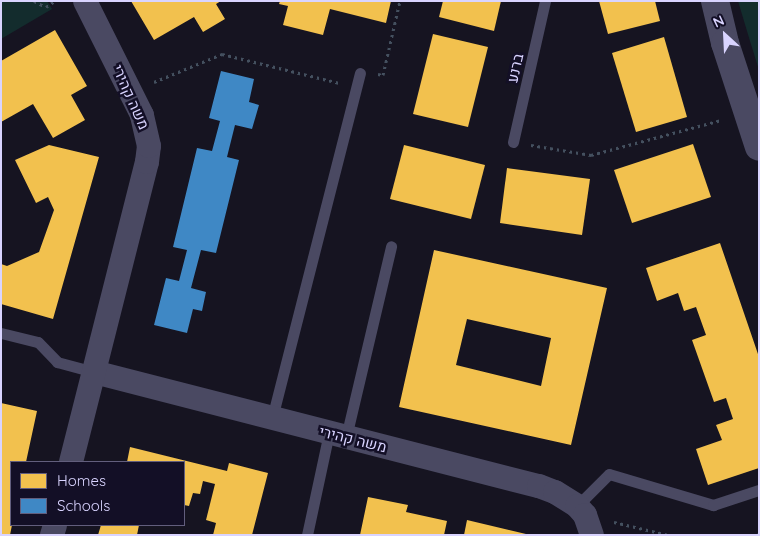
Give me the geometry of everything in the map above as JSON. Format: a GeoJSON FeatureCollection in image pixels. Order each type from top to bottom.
{"type":"FeatureCollection","features":[{"type":"Feature","properties":{"kind":"street","name":"משה קהירי"},"geometry":{"type":"LineString","coordinates":[[71,461],[148,156],[147,130],[85,1]]}},
{"type":"Feature","properties":{"kind":"street"},"geometry":{"type":"LineString","coordinates":[[714,1],[759,147]]}},
{"type":"Feature","properties":{"kind":"street","name":"משה קהירי"},"geometry":{"type":"LineString","coordinates":[[94,372],[539,486],[555,492],[585,519]]}},
{"type":"Feature","properties":{"kind":"lane","name":"ברנע"},"geometry":{"type":"LineString","coordinates":[[513,142],[545,1]]}},
{"type":"Feature","properties":{"kind":"lane"},"geometry":{"type":"LineString","coordinates":[[272,418],[360,73]]}},
{"type":"Feature","properties":{"kind":"lane"},"geometry":{"type":"LineString","coordinates":[[306,535],[337,435],[391,246]]}},
{"type":"Feature","properties":{"kind":"lane"},"geometry":{"type":"LineString","coordinates":[[1,333],[38,342],[57,362],[94,372]]}},
{"type":"Feature","properties":{"kind":"lane"},"geometry":{"type":"LineString","coordinates":[[585,519],[610,474],[713,505],[759,490]]}},
{"type":"Feature","properties":{"kind":"path"},"geometry":{"type":"LineString","coordinates":[[34,1],[46,7],[55,1]]}},
{"type":"Feature","properties":{"kind":"path"},"geometry":{"type":"LineString","coordinates":[[360,73],[382,75],[400,1]]}},
{"type":"Feature","properties":{"kind":"path"},"geometry":{"type":"LineString","coordinates":[[130,92],[222,54],[356,87]]}},
{"type":"Feature","properties":{"kind":"path"},"geometry":{"type":"LineString","coordinates":[[513,142],[592,155],[748,113]]}},
{"type":"Feature","properties":{"kind":"path"},"geometry":{"type":"LineString","coordinates":[[585,519],[668,535]]}},
{"type":"Feature","properties":{"kind":"green space"},"geometry":{"type":"Polygon","coordinates":[[[1,1],[47,1],[52,9],[1,39],[1,1]]]}},
{"type":"Feature","properties":{"kind":"green space"},"geometry":{"type":"Polygon","coordinates":[[[738,1],[759,1],[759,70],[750,41],[738,1]]]}},
{"type":"Feature","properties":{"kind":"building: Homes"},"geometry":{"type":"Polygon","coordinates":[[[131,1],[221,1],[216,4],[225,19],[203,32],[194,17],[154,40],[131,1]]]}},
{"type":"Feature","properties":{"kind":"building: Homes"},"geometry":{"type":"Polygon","coordinates":[[[280,1],[391,1],[386,23],[330,9],[323,35],[283,25],[288,6],[279,4],[280,1]]]}},
{"type":"Feature","properties":{"kind":"building: Homes"},"geometry":{"type":"Polygon","coordinates":[[[443,1],[501,1],[494,31],[439,17],[443,1]]]}},
{"type":"Feature","properties":{"kind":"building: Homes"},"geometry":{"type":"Polygon","coordinates":[[[599,1],[655,1],[660,21],[608,34],[599,1]]]}},
{"type":"Feature","properties":{"kind":"building: Homes"},"geometry":{"type":"Polygon","coordinates":[[[55,30],[87,86],[71,95],[85,120],[53,138],[33,104],[1,122],[1,61],[55,30]]]}},
{"type":"Feature","properties":{"kind":"building: Homes"},"geometry":{"type":"Polygon","coordinates":[[[433,34],[488,47],[468,127],[413,114],[433,34]]]}},
{"type":"Feature","properties":{"kind":"building: Homes"},"geometry":{"type":"Polygon","coordinates":[[[664,37],[687,117],[636,132],[612,53],[664,37]]]}},
{"type":"Feature","properties":{"kind":"building: Homes"},"geometry":{"type":"Polygon","coordinates":[[[693,144],[711,197],[632,223],[614,170],[693,144]]]}},
{"type":"Feature","properties":{"kind":"building: Homes"},"geometry":{"type":"Polygon","coordinates":[[[49,145],[99,157],[53,319],[1,304],[1,264],[7,266],[39,252],[54,210],[48,197],[36,203],[15,160],[49,145]]]}},
{"type":"Feature","properties":{"kind":"building: Homes"},"geometry":{"type":"Polygon","coordinates":[[[404,145],[485,165],[471,219],[390,199],[404,145]]]}},
{"type":"Feature","properties":{"kind":"building: Homes"},"geometry":{"type":"Polygon","coordinates":[[[507,168],[590,179],[582,235],[500,223],[507,168]]]}},
{"type":"Feature","properties":{"kind":"building: Homes"},"geometry":{"type":"Polygon","coordinates":[[[720,243],[759,357],[759,468],[708,485],[696,449],[722,440],[716,425],[733,419],[726,398],[714,402],[692,340],[706,335],[696,307],[684,311],[678,293],[657,301],[646,268],[720,243]]]}},
{"type":"Feature","properties":{"kind":"building: Homes"},"geometry":{"type":"Polygon","coordinates":[[[434,250],[607,288],[571,445],[399,407],[434,250]],[[467,319],[456,365],[541,386],[551,338],[467,319]]]}},
{"type":"Feature","properties":{"kind":"building: Homes"},"geometry":{"type":"Polygon","coordinates":[[[1,403],[37,411],[26,461],[10,461],[10,526],[12,526],[10,535],[1,535],[1,403]]]}},
{"type":"Feature","properties":{"kind":"building: Homes"},"geometry":{"type":"Polygon","coordinates":[[[130,447],[227,471],[229,463],[268,473],[252,535],[213,535],[216,523],[206,520],[215,484],[203,481],[200,494],[193,493],[189,506],[185,505],[185,461],[127,461],[130,447]]]}},
{"type":"Feature","properties":{"kind":"building: Homes"},"geometry":{"type":"Polygon","coordinates":[[[368,497],[408,505],[406,512],[447,521],[444,535],[360,535],[368,497]]]}},
{"type":"Feature","properties":{"kind":"building: Homes"},"geometry":{"type":"Polygon","coordinates":[[[467,520],[526,534],[526,535],[464,535],[467,520]]]}},
{"type":"Feature","properties":{"kind":"building: Homes"},"geometry":{"type":"Polygon","coordinates":[[[101,526],[139,526],[137,535],[98,535],[101,526]]]}},
{"type":"Feature","properties":{"kind":"building: Schools"},"geometry":{"type":"Polygon","coordinates":[[[221,71],[254,79],[249,102],[259,105],[252,129],[235,125],[227,157],[239,160],[216,253],[201,250],[191,288],[206,292],[202,311],[193,309],[187,333],[154,325],[166,278],[179,281],[187,250],[173,247],[197,148],[212,151],[220,121],[209,118],[221,71]]]}}]}
